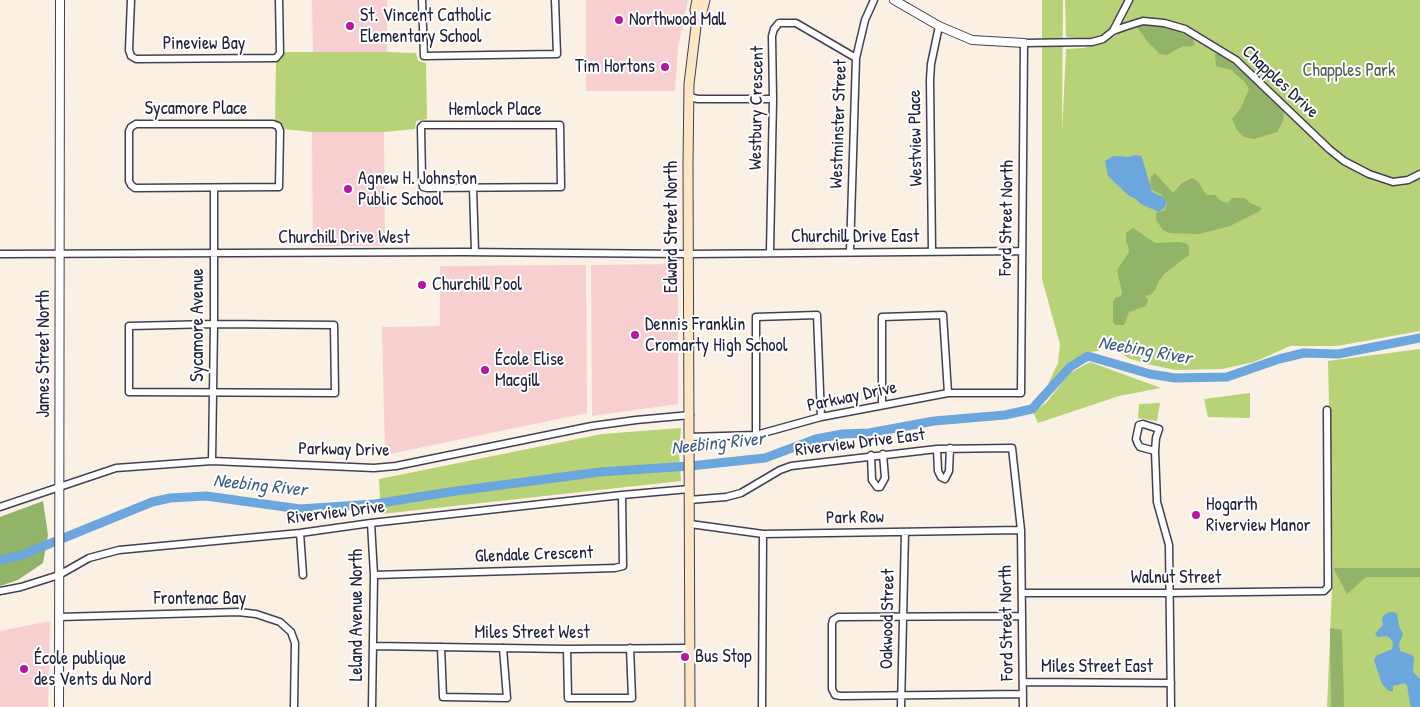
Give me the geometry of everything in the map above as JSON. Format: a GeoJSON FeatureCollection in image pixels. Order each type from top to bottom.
{"type":"FeatureCollection","features":[{"type":"Feature","properties":{"kind":"main road","name":"Edward Street North"},"geometry":{"type":"LineString","coordinates":[[690,707],[688,254],[691,66],[697,18],[695,10],[697,0]]}},
{"type":"Feature","properties":{"kind":"main road","name":"Edward Street North"},"geometry":{"type":"LineString","coordinates":[[697,18],[702,12],[705,0]]}},
{"type":"Feature","properties":{"kind":"street","name":"James Street North"},"geometry":{"type":"LineString","coordinates":[[59,707],[58,254],[60,0]]}},
{"type":"Feature","properties":{"kind":"street","name":"Pineview Bay"},"geometry":{"type":"LineString","coordinates":[[131,0],[129,53],[136,59],[276,58],[280,53],[279,0]]}},
{"type":"Feature","properties":{"kind":"street"},"geometry":{"type":"LineString","coordinates":[[422,0],[424,56],[557,54],[555,0]]}},
{"type":"Feature","properties":{"kind":"street","name":"Westminster Street"},"geometry":{"type":"LineString","coordinates":[[850,252],[856,58],[866,20],[874,0]]}},
{"type":"Feature","properties":{"kind":"street"},"geometry":{"type":"LineString","coordinates":[[894,0],[939,26],[972,40],[1024,43]]}},
{"type":"Feature","properties":{"kind":"street"},"geometry":{"type":"LineString","coordinates":[[1113,32],[1129,0]]}},
{"type":"Feature","properties":{"kind":"street","name":"Chapples Drive"},"geometry":{"type":"LineString","coordinates":[[1024,43],[1098,41],[1134,22],[1143,21],[1158,22],[1185,29],[1236,60],[1344,161],[1369,174],[1394,182],[1408,180],[1420,174]]}},
{"type":"Feature","properties":{"kind":"street","name":"Westbury Crescent"},"geometry":{"type":"LineString","coordinates":[[770,252],[773,98],[772,36],[774,29],[779,23],[796,23],[856,58]]}},
{"type":"Feature","properties":{"kind":"street","name":"Westview Place"},"geometry":{"type":"LineString","coordinates":[[932,251],[930,80],[931,64],[939,26]]}},
{"type":"Feature","properties":{"kind":"street","name":"Ford Street North"},"geometry":{"type":"LineString","coordinates":[[1021,392],[1024,43]]}},
{"type":"Feature","properties":{"kind":"street"},"geometry":{"type":"LineString","coordinates":[[690,98],[773,98]]}},
{"type":"Feature","properties":{"kind":"street","name":"Sycamore Place"},"geometry":{"type":"LineString","coordinates":[[136,124],[273,124],[278,126],[280,131],[280,186],[214,188],[135,188],[131,186],[129,181],[129,132],[132,127],[136,124]]}},
{"type":"Feature","properties":{"kind":"street","name":"Hemlock Place"},"geometry":{"type":"LineString","coordinates":[[423,125],[560,125],[560,188],[473,188],[424,187],[422,178],[421,127],[423,125]]}},
{"type":"Feature","properties":{"kind":"street","name":"Sycamore Avenue"},"geometry":{"type":"LineString","coordinates":[[212,461],[214,188]]}},
{"type":"Feature","properties":{"kind":"street"},"geometry":{"type":"LineString","coordinates":[[473,188],[474,252]]}},
{"type":"Feature","properties":{"kind":"street","name":"Churchill Drive East"},"geometry":{"type":"LineString","coordinates":[[688,254],[1022,251]]}},
{"type":"Feature","properties":{"kind":"street","name":"Churchill Drive West"},"geometry":{"type":"LineString","coordinates":[[0,254],[474,252],[688,254]]}},
{"type":"Feature","properties":{"kind":"street"},"geometry":{"type":"LineString","coordinates":[[756,435],[756,317],[817,314],[821,417]]}},
{"type":"Feature","properties":{"kind":"street"},"geometry":{"type":"LineString","coordinates":[[882,405],[882,317],[943,316],[948,393]]}},
{"type":"Feature","properties":{"kind":"street"},"geometry":{"type":"LineString","coordinates":[[214,324],[334,325],[335,393],[212,392],[129,392],[129,326],[214,324]]}},
{"type":"Feature","properties":{"kind":"street","name":"Parkway Drive"},"geometry":{"type":"LineString","coordinates":[[689,437],[756,435],[821,417],[948,393],[1021,392]]}},
{"type":"Feature","properties":{"kind":"street","name":"Walnut Street"},"geometry":{"type":"LineString","coordinates":[[1022,593],[1324,591],[1328,586],[1327,410]]}},
{"type":"Feature","properties":{"kind":"street","name":"Parkway Drive"},"geometry":{"type":"LineString","coordinates":[[0,507],[116,468],[212,461],[396,466],[592,426],[690,415]]}},
{"type":"Feature","properties":{"kind":"street"},"geometry":{"type":"LineString","coordinates":[[1155,450],[1140,447],[1138,444],[1136,439],[1139,425],[1143,424],[1159,429],[1155,450],[1157,502],[1169,545],[1171,707]]}},
{"type":"Feature","properties":{"kind":"street"},"geometry":{"type":"LineString","coordinates":[[937,449],[938,471],[941,477],[945,479],[950,471],[950,448]]}},
{"type":"Feature","properties":{"kind":"street","name":"Ford Street North"},"geometry":{"type":"LineString","coordinates":[[1012,448],[1021,530],[1023,707]]}},
{"type":"Feature","properties":{"kind":"street","name":"Riverview Drive East"},"geometry":{"type":"LineString","coordinates":[[689,500],[726,497],[741,493],[780,470],[791,466],[937,449],[1012,448]]}},
{"type":"Feature","properties":{"kind":"street"},"geometry":{"type":"LineString","coordinates":[[871,456],[873,483],[880,487],[884,478],[883,454]]}},
{"type":"Feature","properties":{"kind":"street","name":"Riverview Drive"},"geometry":{"type":"LineString","coordinates":[[0,591],[21,587],[59,575],[89,558],[119,550],[300,534],[371,523],[689,486]]}},
{"type":"Feature","properties":{"kind":"street","name":"Glendale Crescent"},"geometry":{"type":"LineString","coordinates":[[374,575],[616,568],[623,566],[622,495]]}},
{"type":"Feature","properties":{"kind":"street","name":"Leland Avenue North"},"geometry":{"type":"LineString","coordinates":[[371,523],[374,575],[372,707]]}},
{"type":"Feature","properties":{"kind":"street","name":"Park Row"},"geometry":{"type":"LineString","coordinates":[[690,524],[763,534],[1021,530]]}},
{"type":"Feature","properties":{"kind":"street","name":"Oakwood Street"},"geometry":{"type":"LineString","coordinates":[[902,707],[902,617],[905,532]]}},
{"type":"Feature","properties":{"kind":"street"},"geometry":{"type":"LineString","coordinates":[[300,534],[304,575]]}},
{"type":"Feature","properties":{"kind":"street"},"geometry":{"type":"LineString","coordinates":[[762,707],[763,534]]}},
{"type":"Feature","properties":{"kind":"street","name":"Frontenac Bay"},"geometry":{"type":"LineString","coordinates":[[59,617],[238,612],[256,614],[280,622],[291,632],[295,643],[294,707]]}},
{"type":"Feature","properties":{"kind":"street"},"geometry":{"type":"LineString","coordinates":[[1022,616],[838,617],[833,620],[832,624],[832,689],[835,695],[1023,694]]}},
{"type":"Feature","properties":{"kind":"street","name":"Miles Street West"},"geometry":{"type":"LineString","coordinates":[[373,646],[567,649],[690,648]]}},
{"type":"Feature","properties":{"kind":"street"},"geometry":{"type":"LineString","coordinates":[[441,647],[443,697],[507,698],[504,648]]}},
{"type":"Feature","properties":{"kind":"street"},"geometry":{"type":"LineString","coordinates":[[567,649],[568,698],[632,698],[630,648]]}},
{"type":"Feature","properties":{"kind":"street","name":"Miles Street East"},"geometry":{"type":"LineString","coordinates":[[1023,682],[1171,683]]}},
{"type":"Feature","properties":{"kind":"shaded area","name":"St. Vincent Catholic Elementary School"},"geometry":{"type":"Polygon","coordinates":[[[312,0],[387,0],[387,52],[313,52],[312,0]]]}},
{"type":"Feature","properties":{"kind":"shaded area"},"geometry":{"type":"Polygon","coordinates":[[[586,0],[688,0],[678,47],[675,91],[586,91],[586,0]]]}},
{"type":"Feature","properties":{"kind":"shaded area","name":"Agnew H. Johnston Public School"},"geometry":{"type":"Polygon","coordinates":[[[312,132],[384,132],[385,246],[313,246],[312,132]]]}},
{"type":"Feature","properties":{"kind":"shaded area","name":"Dennis Franklin Cromarty High School"},"geometry":{"type":"Polygon","coordinates":[[[678,264],[678,404],[592,416],[591,265],[678,264]]]}},
{"type":"Feature","properties":{"kind":"shaded area","name":"École Elise Macgill"},"geometry":{"type":"Polygon","coordinates":[[[586,265],[587,413],[385,455],[382,327],[440,326],[440,266],[586,265]]]}},
{"type":"Feature","properties":{"kind":"shaded area","name":"École publique des Vents du Nord"},"geometry":{"type":"Polygon","coordinates":[[[50,621],[48,707],[0,707],[0,631],[50,621]]]}},
{"type":"Feature","properties":{"kind":"green space","name":"Chapples Park"},"geometry":{"type":"Polygon","coordinates":[[[1042,0],[1063,0],[1062,134],[1066,49],[1083,48],[1104,43],[1122,31],[1141,24],[1156,24],[1193,36],[1240,67],[1204,36],[1186,26],[1170,21],[1143,18],[1109,30],[1101,37],[1089,39],[1066,37],[1065,0],[1420,0],[1420,170],[1400,179],[1389,178],[1354,164],[1326,142],[1314,138],[1342,163],[1376,181],[1400,186],[1420,177],[1420,331],[1337,346],[1290,346],[1254,362],[1222,369],[1175,370],[1147,364],[1128,358],[1118,351],[1102,348],[1098,351],[1088,352],[1088,356],[1070,367],[1048,392],[1048,384],[1058,363],[1060,344],[1042,279],[1042,0]]]}},
{"type":"Feature","properties":{"kind":"green space"},"geometry":{"type":"Polygon","coordinates":[[[1153,25],[1176,30],[1193,39],[1195,45],[1190,47],[1183,46],[1167,55],[1160,54],[1137,27],[1153,25]]]}},
{"type":"Feature","properties":{"kind":"green space"},"geometry":{"type":"Polygon","coordinates":[[[283,52],[416,53],[418,61],[426,63],[427,119],[416,121],[415,129],[384,132],[312,132],[284,129],[282,124],[275,121],[276,62],[281,60],[283,52]]]}},
{"type":"Feature","properties":{"kind":"green space"},"geometry":{"type":"Polygon","coordinates":[[[1215,54],[1219,54],[1231,62],[1276,102],[1284,113],[1283,121],[1277,132],[1254,139],[1244,137],[1237,130],[1232,119],[1241,108],[1249,89],[1245,82],[1231,70],[1216,66],[1215,54]]]}},
{"type":"Feature","properties":{"kind":"green space"},"geometry":{"type":"Polygon","coordinates":[[[1155,173],[1173,193],[1182,183],[1193,178],[1199,183],[1206,195],[1215,195],[1221,201],[1228,203],[1232,198],[1245,198],[1250,203],[1262,208],[1258,212],[1230,226],[1199,234],[1170,233],[1163,230],[1156,220],[1156,213],[1165,210],[1167,204],[1161,194],[1150,187],[1151,176],[1155,173]]]}},
{"type":"Feature","properties":{"kind":"green space"},"geometry":{"type":"Polygon","coordinates":[[[1133,228],[1155,243],[1185,243],[1189,246],[1189,255],[1164,274],[1155,290],[1150,295],[1145,296],[1148,300],[1146,306],[1129,312],[1124,325],[1115,325],[1113,322],[1113,301],[1121,296],[1122,292],[1117,270],[1129,252],[1126,243],[1126,233],[1133,228]]]}},
{"type":"Feature","properties":{"kind":"green space"},"geometry":{"type":"Polygon","coordinates":[[[1420,349],[1420,707],[1327,707],[1333,568],[1328,361],[1420,349]]]}},
{"type":"Feature","properties":{"kind":"green space"},"geometry":{"type":"Polygon","coordinates":[[[1090,362],[1161,388],[1119,396],[1038,423],[1033,412],[1046,403],[1070,373],[1090,362]]]}},
{"type":"Feature","properties":{"kind":"green space"},"geometry":{"type":"Polygon","coordinates":[[[1250,393],[1250,418],[1208,417],[1204,399],[1250,393]]]}},
{"type":"Feature","properties":{"kind":"green space"},"geometry":{"type":"Polygon","coordinates":[[[1160,403],[1157,421],[1138,418],[1139,404],[1160,403]]]}},
{"type":"Feature","properties":{"kind":"green space"},"geometry":{"type":"Polygon","coordinates":[[[681,428],[679,452],[681,481],[381,514],[379,479],[602,434],[681,428]]]}},
{"type":"Feature","properties":{"kind":"green space"},"geometry":{"type":"Polygon","coordinates":[[[43,501],[48,535],[43,563],[18,580],[0,586],[0,517],[43,501]]]}},
{"type":"Feature","properties":{"kind":"green space"},"geometry":{"type":"Polygon","coordinates":[[[1333,568],[1420,568],[1420,577],[1366,577],[1347,594],[1333,568]]]}},
{"type":"Feature","properties":{"kind":"green space"},"geometry":{"type":"Polygon","coordinates":[[[1330,628],[1342,630],[1344,707],[1331,707],[1330,628]]]}},
{"type":"Feature","properties":{"kind":"water"},"geometry":{"type":"Polygon","coordinates":[[[1113,156],[1128,157],[1141,156],[1152,192],[1163,197],[1166,202],[1166,206],[1159,212],[1141,204],[1128,195],[1108,176],[1105,161],[1113,156]]]}},
{"type":"Feature","properties":{"kind":"water"},"geometry":{"type":"Polygon","coordinates":[[[1390,612],[1397,614],[1399,626],[1403,634],[1399,644],[1400,651],[1412,655],[1414,658],[1413,672],[1420,679],[1420,707],[1412,707],[1410,704],[1407,685],[1404,683],[1393,686],[1393,691],[1389,691],[1382,684],[1374,660],[1376,656],[1392,649],[1393,643],[1390,638],[1386,636],[1378,637],[1375,634],[1383,625],[1382,618],[1384,615],[1390,612]]]}},
{"type":"Feature","properties":{"kind":"waterway","name":"Neebing River"},"geometry":{"type":"LineString","coordinates":[[0,560],[22,555],[152,502],[170,498],[206,496],[300,509],[375,504],[600,472],[690,466],[765,458],[816,439],[842,434],[869,433],[934,421],[1005,415],[1032,409],[1070,367],[1088,356],[1150,374],[1175,378],[1227,377],[1279,359],[1304,353],[1338,354],[1420,338]]}},
{"type":"Feature","properties":{"kind":"place","name":"Northwood Mall"},"geometry":{"type":"Point","coordinates":[619,20]}},
{"type":"Feature","properties":{"kind":"place","name":"St. Vincent Catholic Elementary School"},"geometry":{"type":"Point","coordinates":[350,26]}},
{"type":"Feature","properties":{"kind":"place","name":"Tim Hortons"},"geometry":{"type":"Point","coordinates":[665,67]}},
{"type":"Feature","properties":{"kind":"place","name":"Agnew H. Johnston Public School"},"geometry":{"type":"Point","coordinates":[348,189]}},
{"type":"Feature","properties":{"kind":"place","name":"Churchill Pool"},"geometry":{"type":"Point","coordinates":[422,285]}},
{"type":"Feature","properties":{"kind":"place","name":"Dennis Franklin Cromarty High School"},"geometry":{"type":"Point","coordinates":[635,335]}},
{"type":"Feature","properties":{"kind":"place","name":"École Elise Macgill"},"geometry":{"type":"Point","coordinates":[485,370]}},
{"type":"Feature","properties":{"kind":"place","name":"Hogarth Riverview Manor"},"geometry":{"type":"Point","coordinates":[1196,515]}},
{"type":"Feature","properties":{"kind":"place","name":"Bus Stop"},"geometry":{"type":"Point","coordinates":[685,657]}},
{"type":"Feature","properties":{"kind":"place","name":"École publique des Vents du Nord"},"geometry":{"type":"Point","coordinates":[24,669]}}]}
